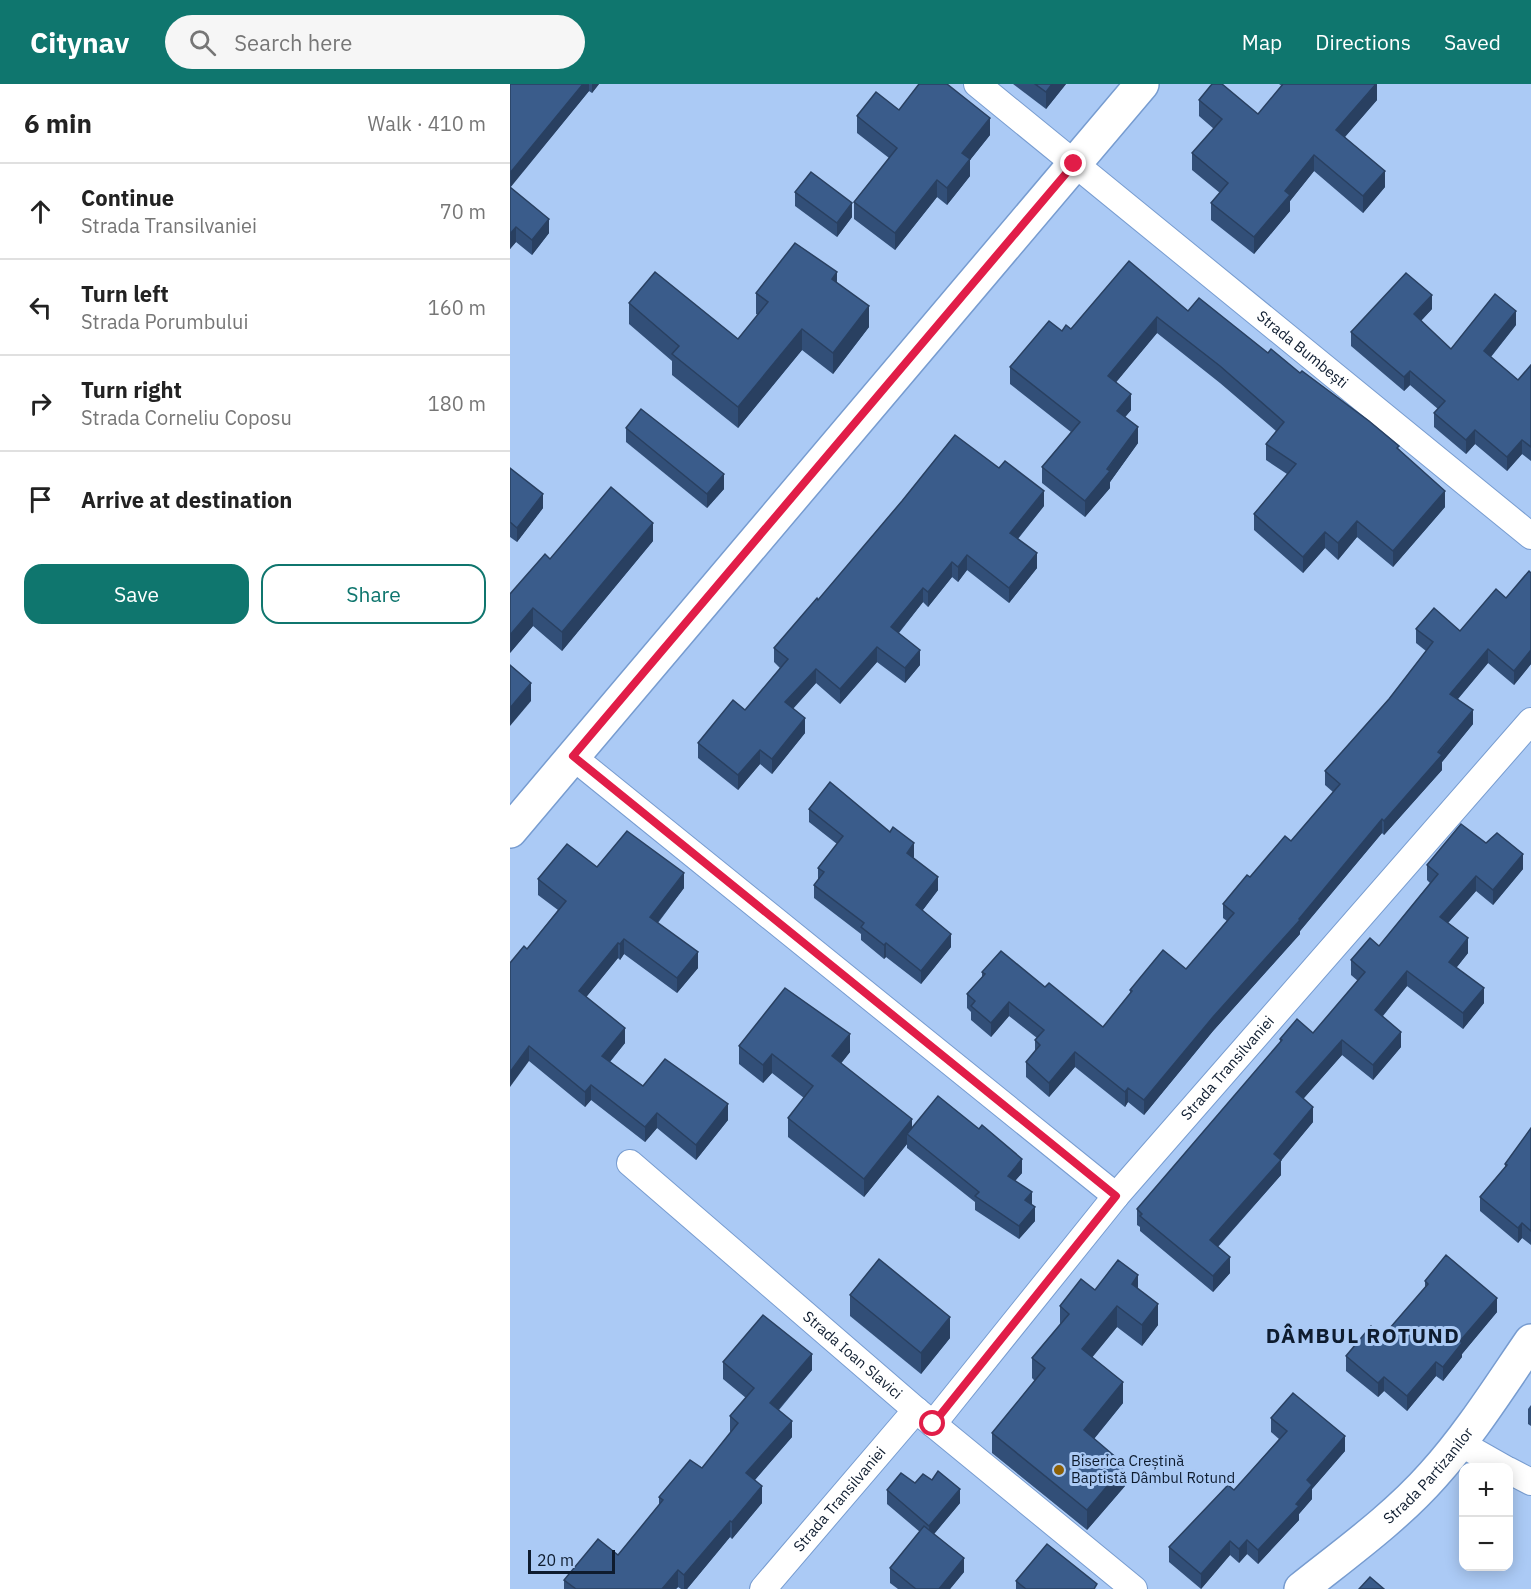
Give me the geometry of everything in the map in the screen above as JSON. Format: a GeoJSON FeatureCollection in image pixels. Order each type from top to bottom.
{"type":"FeatureCollection","features":[{"type":"Feature","properties":{"kind":"main road"},"geometry":{"type":"LineString","coordinates":[[515,814],[573,756],[1142,84]]}},
{"type":"Feature","properties":{"kind":"main road","name":"Strada Partizanilor"},"geometry":{"type":"LineString","coordinates":[[1301,1589],[1384,1522],[1432,1476],[1460,1443],[1531,1341]]}},
{"type":"Feature","properties":{"kind":"street","name":"Strada Bumbești"},"geometry":{"type":"LineString","coordinates":[[977,84],[1531,536]]}},
{"type":"Feature","properties":{"kind":"street","name":"Strada Transilvaniei"},"geometry":{"type":"LineString","coordinates":[[763,1589],[924,1417],[1531,721]]}},
{"type":"Feature","properties":{"kind":"street"},"geometry":{"type":"LineString","coordinates":[[573,756],[1116,1196]]}},
{"type":"Feature","properties":{"kind":"street","name":"Strada Ioan Slavici"},"geometry":{"type":"LineString","coordinates":[[630,1163],[924,1417],[1134,1589]]}},
{"type":"Feature","properties":{"kind":"street"},"geometry":{"type":"LineString","coordinates":[[1460,1443],[1497,1463]]}},
{"type":"Feature","properties":{"kind":"street"},"geometry":{"type":"LineString","coordinates":[[1513,1472],[1531,1482]]}},
{"type":"Feature","properties":{"kind":"building"},"geometry":{"type":"Polygon","coordinates":[[[510,84],[583,84],[510,173],[510,84]]]}},
{"type":"Feature","properties":{"kind":"building"},"geometry":{"type":"Polygon","coordinates":[[[919,84],[947,84],[990,118],[962,153],[970,159],[947,188],[937,180],[895,233],[854,202],[897,148],[857,116],[876,92],[899,110],[919,84]]]}},
{"type":"Feature","properties":{"kind":"building"},"geometry":{"type":"Polygon","coordinates":[[[1035,84],[1052,84],[1046,92],[1035,84]]]}},
{"type":"Feature","properties":{"kind":"building"},"geometry":{"type":"Polygon","coordinates":[[[1212,84],[1222,84],[1258,114],[1283,84],[1376,84],[1336,130],[1385,171],[1363,196],[1314,155],[1285,191],[1290,195],[1254,237],[1211,203],[1228,183],[1192,153],[1222,119],[1199,100],[1212,84]]]}},
{"type":"Feature","properties":{"kind":"building"},"geometry":{"type":"Polygon","coordinates":[[[811,172],[852,203],[837,223],[795,192],[811,172]]]}},
{"type":"Feature","properties":{"kind":"building"},"geometry":{"type":"Polygon","coordinates":[[[510,187],[549,219],[532,240],[516,227],[510,234],[510,187]]]}},
{"type":"Feature","properties":{"kind":"building"},"geometry":{"type":"Polygon","coordinates":[[[795,243],[837,272],[832,279],[869,306],[833,353],[802,329],[738,407],[672,354],[679,346],[629,303],[655,272],[738,339],[768,302],[756,293],[795,243]]]}},
{"type":"Feature","properties":{"kind":"building"},"geometry":{"type":"Polygon","coordinates":[[[1129,261],[1188,311],[1199,298],[1268,353],[1271,349],[1300,373],[1302,371],[1399,446],[1397,448],[1445,491],[1393,551],[1357,521],[1338,543],[1325,532],[1303,557],[1254,514],[1296,464],[1266,444],[1284,422],[1220,366],[1157,317],[1108,376],[1131,394],[1117,411],[1138,427],[1107,469],[1110,471],[1085,501],[1042,467],[1080,422],[1010,367],[1049,321],[1062,331],[1066,325],[1071,329],[1129,261]]]}},
{"type":"Feature","properties":{"kind":"building"},"geometry":{"type":"Polygon","coordinates":[[[1406,273],[1432,295],[1414,314],[1451,349],[1495,294],[1516,311],[1484,351],[1518,380],[1531,365],[1531,447],[1522,440],[1507,457],[1475,430],[1466,440],[1434,413],[1445,401],[1410,371],[1404,377],[1351,332],[1406,273]]]}},
{"type":"Feature","properties":{"kind":"building"},"geometry":{"type":"Polygon","coordinates":[[[641,409],[724,474],[707,494],[626,428],[641,409]]]}},
{"type":"Feature","properties":{"kind":"building"},"geometry":{"type":"Polygon","coordinates":[[[955,435],[999,468],[1005,461],[1044,491],[1010,533],[1037,553],[1009,588],[967,555],[958,567],[952,562],[928,592],[923,588],[891,627],[920,650],[905,668],[877,647],[840,689],[816,669],[785,702],[805,718],[772,759],[760,750],[738,775],[698,743],[733,700],[745,710],[788,659],[774,648],[817,598],[818,600],[955,435]]]}},
{"type":"Feature","properties":{"kind":"building"},"geometry":{"type":"Polygon","coordinates":[[[510,468],[543,494],[517,528],[510,522],[510,468]]]}},
{"type":"Feature","properties":{"kind":"building"},"geometry":{"type":"Polygon","coordinates":[[[611,487],[653,523],[562,632],[533,608],[510,635],[510,594],[545,554],[550,559],[611,487]]]}},
{"type":"Feature","properties":{"kind":"building"},"geometry":{"type":"Polygon","coordinates":[[[1529,571],[1531,573],[1531,650],[1514,671],[1488,649],[1450,694],[1473,710],[1438,752],[1442,755],[1384,821],[1382,819],[1300,920],[1213,1017],[1144,1100],[1128,1088],[1125,1092],[1075,1052],[1049,1083],[1026,1062],[1040,1045],[1035,1040],[1044,1030],[1009,1002],[991,1023],[971,1006],[975,1001],[967,994],[985,974],[982,972],[1001,951],[1045,987],[1049,983],[1103,1027],[1163,950],[1186,969],[1234,913],[1223,904],[1247,875],[1250,877],[1285,836],[1291,841],[1340,784],[1325,771],[1389,699],[1433,642],[1416,629],[1434,608],[1460,631],[1496,589],[1506,598],[1529,571]]]}},
{"type":"Feature","properties":{"kind":"building"},"geometry":{"type":"Polygon","coordinates":[[[510,665],[531,683],[510,708],[510,665]]]}},
{"type":"Feature","properties":{"kind":"building"},"geometry":{"type":"Polygon","coordinates":[[[830,782],[890,832],[893,827],[914,843],[907,853],[938,877],[916,905],[951,934],[921,971],[886,943],[884,945],[861,927],[864,923],[814,885],[824,872],[818,868],[843,836],[809,809],[830,782]]]}},
{"type":"Feature","properties":{"kind":"building"},"geometry":{"type":"Polygon","coordinates":[[[1461,824],[1486,843],[1497,833],[1523,854],[1493,890],[1476,876],[1440,917],[1468,938],[1449,962],[1484,988],[1463,1013],[1407,971],[1375,1010],[1401,1032],[1373,1065],[1342,1040],[1296,1092],[1313,1107],[1274,1154],[1281,1160],[1210,1240],[1230,1257],[1213,1276],[1140,1216],[1142,1214],[1137,1209],[1282,1040],[1280,1039],[1297,1019],[1313,1033],[1365,972],[1351,960],[1370,938],[1379,946],[1438,874],[1427,865],[1461,824]]]}},
{"type":"Feature","properties":{"kind":"building"},"geometry":{"type":"Polygon","coordinates":[[[627,831],[684,873],[650,917],[698,952],[677,978],[624,939],[620,944],[618,943],[579,991],[625,1028],[602,1056],[643,1086],[665,1059],[728,1104],[696,1145],[657,1113],[645,1127],[591,1085],[585,1092],[529,1046],[510,1072],[510,963],[524,946],[527,949],[566,901],[538,879],[567,844],[597,867],[627,831]]]}},
{"type":"Feature","properties":{"kind":"building"},"geometry":{"type":"Polygon","coordinates":[[[785,988],[850,1034],[832,1056],[912,1119],[864,1179],[788,1118],[813,1086],[772,1054],[763,1065],[739,1046],[785,988]]]}},
{"type":"Feature","properties":{"kind":"building"},"geometry":{"type":"Polygon","coordinates":[[[938,1096],[979,1129],[982,1125],[1022,1159],[1008,1176],[1032,1192],[1025,1200],[1035,1207],[1019,1226],[975,1196],[979,1192],[907,1134],[938,1096]]]}},
{"type":"Feature","properties":{"kind":"building"},"geometry":{"type":"Polygon","coordinates":[[[1531,1128],[1531,1231],[1522,1223],[1518,1228],[1480,1197],[1507,1165],[1505,1164],[1531,1128]]]}},
{"type":"Feature","properties":{"kind":"building"},"geometry":{"type":"Polygon","coordinates":[[[1446,1255],[1497,1298],[1460,1341],[1462,1343],[1443,1367],[1436,1362],[1407,1396],[1384,1377],[1378,1383],[1346,1356],[1371,1326],[1383,1336],[1428,1284],[1425,1281],[1446,1255]]]}},
{"type":"Feature","properties":{"kind":"building"},"geometry":{"type":"Polygon","coordinates":[[[879,1259],[950,1317],[921,1353],[850,1295],[879,1259]]]}},
{"type":"Feature","properties":{"kind":"building"},"geometry":{"type":"Polygon","coordinates":[[[1118,1260],[1138,1275],[1132,1284],[1158,1304],[1142,1325],[1117,1306],[1082,1349],[1123,1382],[1084,1430],[1125,1465],[1087,1510],[992,1433],[1045,1368],[1032,1358],[1069,1314],[1060,1306],[1081,1279],[1095,1290],[1118,1260]]]}},
{"type":"Feature","properties":{"kind":"building"},"geometry":{"type":"Polygon","coordinates":[[[763,1315],[812,1354],[770,1403],[792,1421],[746,1473],[762,1486],[684,1575],[678,1570],[662,1589],[576,1589],[564,1580],[598,1539],[618,1555],[663,1500],[659,1497],[690,1460],[702,1468],[738,1423],[730,1416],[754,1388],[723,1362],[763,1315]]]}},
{"type":"Feature","properties":{"kind":"building"},"geometry":{"type":"Polygon","coordinates":[[[1293,1393],[1345,1436],[1307,1480],[1312,1485],[1296,1504],[1299,1506],[1258,1550],[1247,1540],[1239,1549],[1230,1541],[1201,1574],[1169,1547],[1228,1485],[1234,1490],[1287,1431],[1271,1418],[1293,1393]]]}},
{"type":"Feature","properties":{"kind":"building"},"geometry":{"type":"Polygon","coordinates":[[[938,1471],[960,1489],[929,1526],[887,1490],[901,1473],[915,1483],[923,1474],[932,1480],[938,1471]]]}},
{"type":"Feature","properties":{"kind":"building"},"geometry":{"type":"Polygon","coordinates":[[[924,1526],[964,1558],[939,1589],[916,1589],[890,1568],[924,1526]]]}},
{"type":"Feature","properties":{"kind":"building"},"geometry":{"type":"Polygon","coordinates":[[[1047,1544],[1097,1584],[1094,1589],[1026,1589],[1016,1581],[1047,1544]]]}},
{"type":"Feature","properties":{"kind":"building"},"geometry":{"type":"Polygon","coordinates":[[[1370,1577],[1384,1589],[1359,1589],[1370,1577]]]}},
{"type":"Feature","properties":{"kind":"place","name":"Biserica Creștină Baptistă Dâmbul Rotund"},"geometry":{"type":"Point","coordinates":[1059,1470]}},
{"type":"Feature","properties":{"kind":"district","name":"DÂMBUL ROTUND"},"geometry":{"type":"Point","coordinates":[1363,1336]}},
{"type":"Feature","properties":{"kind":"route"},"geometry":{"type":"LineString","coordinates":[[933,1424],[1116,1196],[573,756],[1074,164]]}}]}
